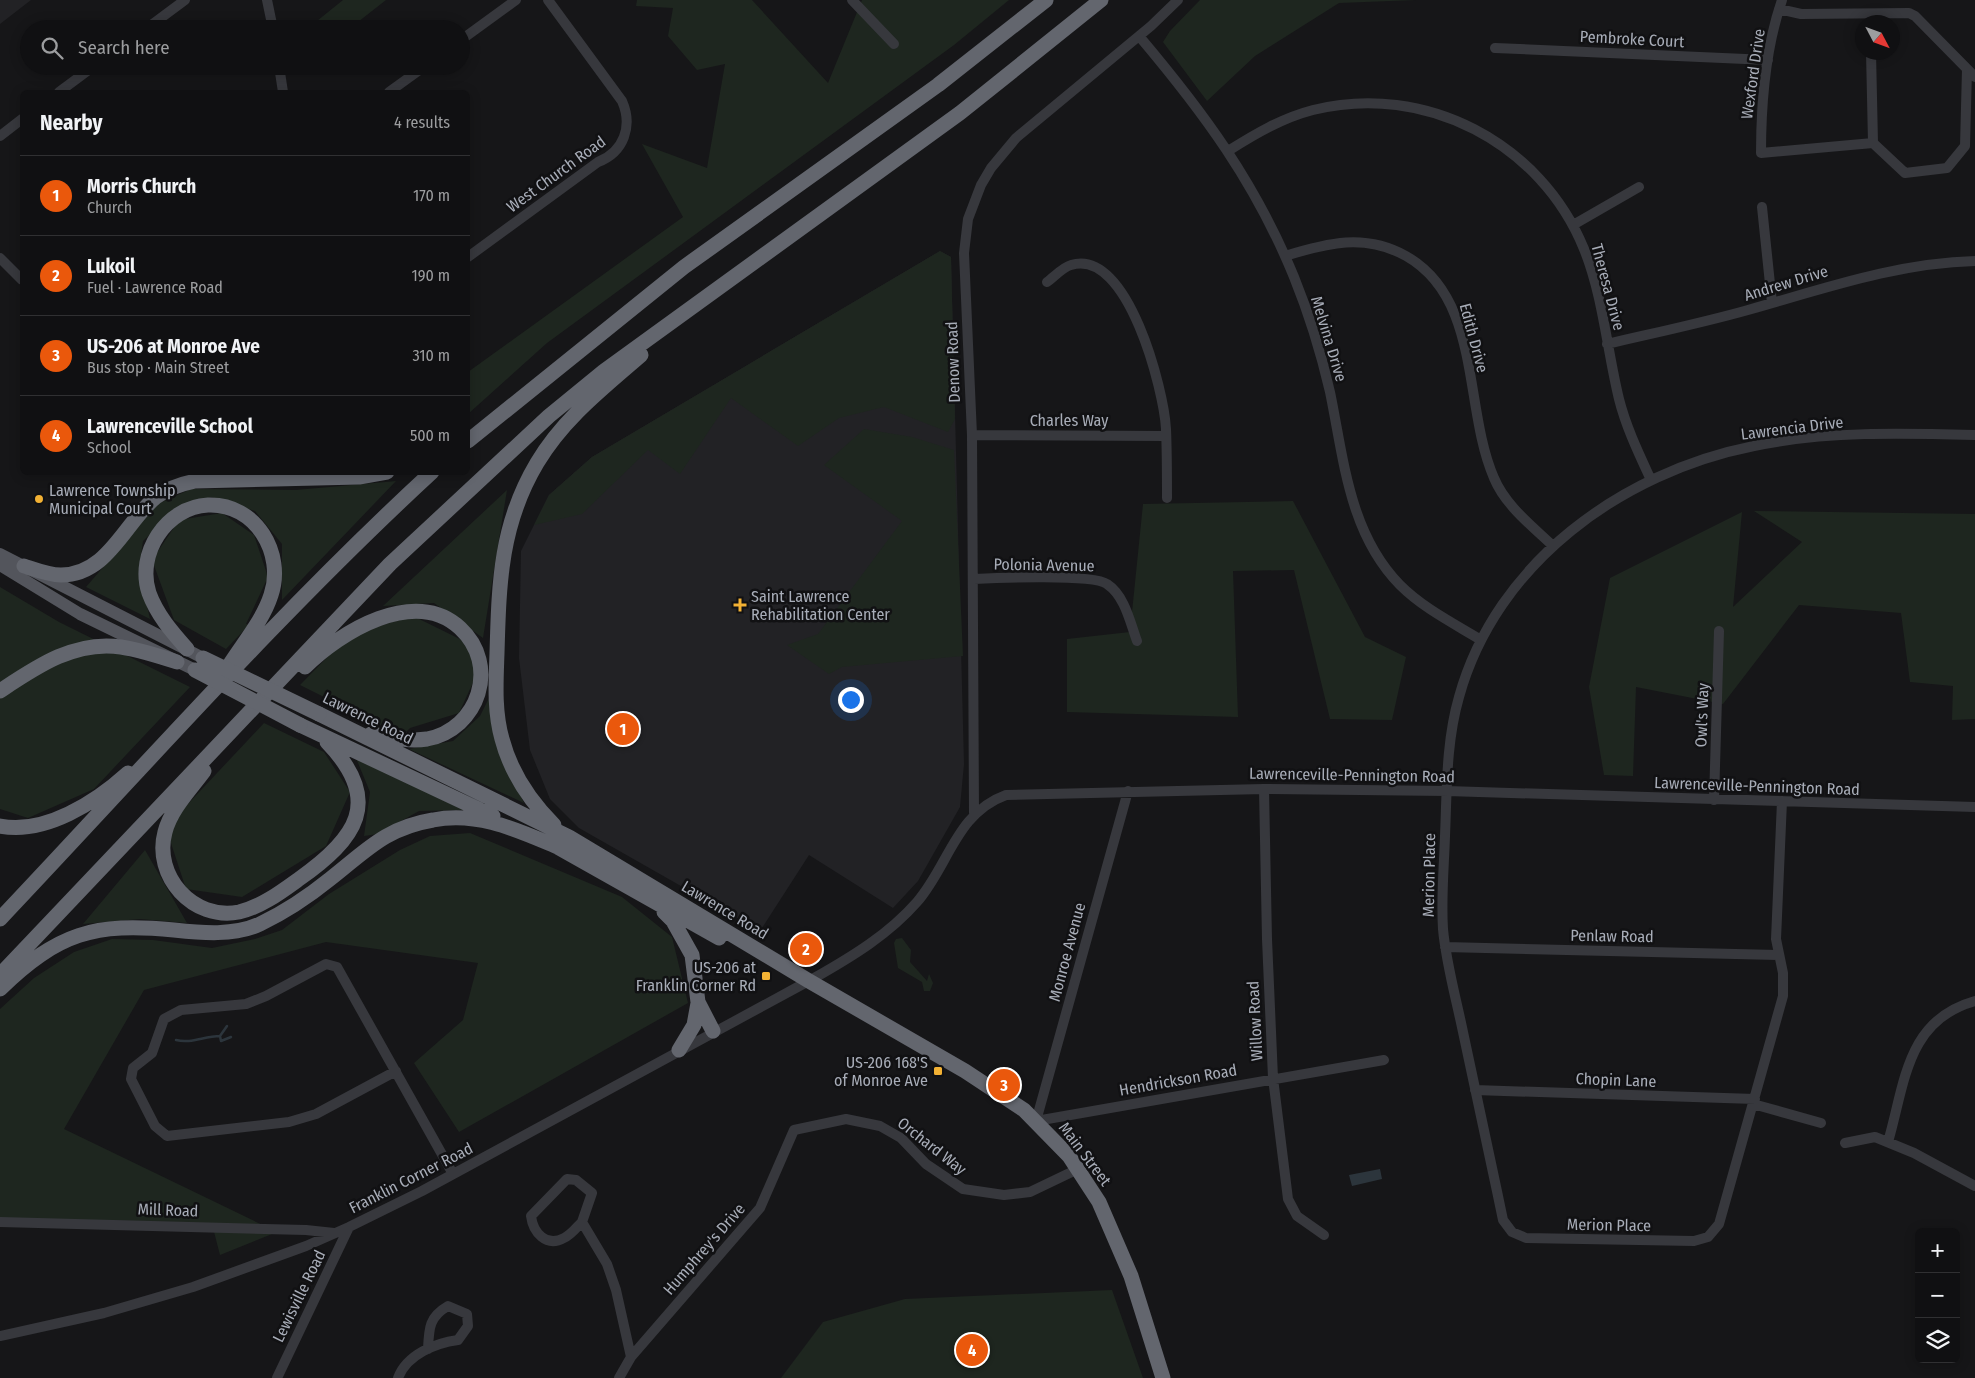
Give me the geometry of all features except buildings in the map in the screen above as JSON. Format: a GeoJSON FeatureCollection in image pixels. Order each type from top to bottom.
{"type":"FeatureCollection","features":[{"type":"Feature","properties":{"kind":"highway"},"geometry":{"type":"LineString","coordinates":[[470,439],[495,417],[684,267],[938,85],[1046,0]]}},
{"type":"Feature","properties":{"kind":"highway"},"geometry":{"type":"LineString","coordinates":[[0,975],[390,564],[549,416],[604,371],[960,113],[1101,0]]}},
{"type":"Feature","properties":{"kind":"highway"},"geometry":{"type":"LineString","coordinates":[[565,843],[526,794],[512,767],[501,739],[496,700],[499,584],[507,532],[529,476],[568,420],[713,292]]}},
{"type":"Feature","properties":{"kind":"highway"},"geometry":{"type":"LineString","coordinates":[[470,431],[495,417]]}},
{"type":"Feature","properties":{"kind":"highway"},"geometry":{"type":"LineString","coordinates":[[24,566],[62,575],[85,570],[104,557],[147,506],[168,490],[181,484],[195,481],[359,477],[371,475]]}},
{"type":"Feature","properties":{"kind":"highway"},"geometry":{"type":"LineString","coordinates":[[0,920],[212,694],[347,554],[429,475]]}},
{"type":"Feature","properties":{"kind":"highway"},"geometry":{"type":"LineString","coordinates":[[187,649],[162,620],[150,594],[147,582],[148,556],[161,530],[176,516],[200,506],[223,506],[248,518],[265,536],[274,558],[275,576],[267,606],[212,694]]}},
{"type":"Feature","properties":{"kind":"highway"},"geometry":{"type":"LineString","coordinates":[[266,695],[293,678],[337,640],[352,630],[384,617],[409,612],[427,612],[449,620],[468,636],[479,656],[482,682],[475,706],[459,725],[443,734],[415,740],[389,737],[346,727]]}},
{"type":"Feature","properties":{"kind":"highway"},"geometry":{"type":"LineString","coordinates":[[0,691],[55,658],[89,647],[127,648],[177,662]]}},
{"type":"Feature","properties":{"kind":"highway","name":"Lawrence Road"},"geometry":{"type":"LineString","coordinates":[[199,664],[346,727],[565,843],[809,981]]}},
{"type":"Feature","properties":{"kind":"highway","name":"Lawrence Road"},"geometry":{"type":"LineString","coordinates":[[199,664],[300,725],[565,843],[658,905],[752,956],[809,981]]}},
{"type":"Feature","properties":{"kind":"highway"},"geometry":{"type":"LineString","coordinates":[[0,826],[19,828],[36,826],[76,809],[124,776],[187,721]]}},
{"type":"Feature","properties":{"kind":"highway"},"geometry":{"type":"LineString","coordinates":[[236,726],[174,813],[165,831],[163,844],[166,867],[176,888],[194,903],[215,912],[238,912],[264,902],[330,856],[345,842],[351,832],[358,809],[356,786],[347,764],[319,734]]}},
{"type":"Feature","properties":{"kind":"highway"},"geometry":{"type":"LineString","coordinates":[[0,989],[35,958],[70,939],[90,932],[122,927],[200,933],[221,932],[258,924],[304,898],[383,837],[417,823],[454,818],[490,821],[565,843]]}},
{"type":"Feature","properties":{"kind":"highway"},"geometry":{"type":"LineString","coordinates":[[658,905],[673,921],[692,955],[698,1002],[694,1025],[679,1050]]}},
{"type":"Feature","properties":{"kind":"highway","name":"Main Street"},"geometry":{"type":"LineString","coordinates":[[809,981],[966,1071],[1009,1099],[1036,1121],[1078,1168],[1111,1226],[1131,1276],[1163,1378]]}},
{"type":"Feature","properties":{"kind":"highway"},"geometry":{"type":"LineString","coordinates":[[698,1002],[713,1031]]}},
{"type":"Feature","properties":{"kind":"main road","name":"Lawrence Road"},"geometry":{"type":"LineString","coordinates":[[0,554],[187,649],[199,664]]}},
{"type":"Feature","properties":{"kind":"main road","name":"Lawrence Road"},"geometry":{"type":"LineString","coordinates":[[0,565],[80,614],[177,662],[199,664]]}},
{"type":"Feature","properties":{"kind":"street"},"geometry":{"type":"LineString","coordinates":[[158,20],[186,0]]}},
{"type":"Feature","properties":{"kind":"street"},"geometry":{"type":"LineString","coordinates":[[267,0],[271,20]]}},
{"type":"Feature","properties":{"kind":"street"},"geometry":{"type":"LineString","coordinates":[[470,33],[516,0]]}},
{"type":"Feature","properties":{"kind":"street","name":"West Church Road"},"geometry":{"type":"LineString","coordinates":[[470,256],[598,162],[611,155],[618,148],[627,130],[628,119],[622,100],[548,0]]}},
{"type":"Feature","properties":{"kind":"street"},"geometry":{"type":"LineString","coordinates":[[852,0],[894,44]]}},
{"type":"Feature","properties":{"kind":"street","name":"Denow Road"},"geometry":{"type":"LineString","coordinates":[[974,813],[972,435],[964,253],[968,219],[973,203],[991,168],[1016,138],[1139,36],[1178,0]]}},
{"type":"Feature","properties":{"kind":"street"},"geometry":{"type":"LineString","coordinates":[[1781,4],[1801,14],[1855,17]]}},
{"type":"Feature","properties":{"kind":"street","name":"Wexford Drive"},"geometry":{"type":"LineString","coordinates":[[1781,4],[1768,60],[1761,118],[1761,154],[1868,144]]}},
{"type":"Feature","properties":{"kind":"street"},"geometry":{"type":"LineString","coordinates":[[1887,15],[1904,12],[1915,16],[1975,77]]}},
{"type":"Feature","properties":{"kind":"street","name":"Melvina Drive"},"geometry":{"type":"LineString","coordinates":[[1139,36],[1193,100],[1228,151],[1255,196],[1285,256],[1319,352],[1350,493],[1363,531],[1386,568],[1411,595],[1427,608],[1481,640]]}},
{"type":"Feature","properties":{"kind":"street","name":"Pembroke Court"},"geometry":{"type":"LineString","coordinates":[[1495,48],[1768,60]]}},
{"type":"Feature","properties":{"kind":"street"},"geometry":{"type":"LineString","coordinates":[[1871,60],[1868,144],[1905,173],[1947,168],[1970,142],[1967,69]]}},
{"type":"Feature","properties":{"kind":"street"},"geometry":{"type":"LineString","coordinates":[[62,90],[82,75]]}},
{"type":"Feature","properties":{"kind":"street"},"geometry":{"type":"LineString","coordinates":[[280,75],[283,90]]}},
{"type":"Feature","properties":{"kind":"street"},"geometry":{"type":"LineString","coordinates":[[392,90],[413,75]]}},
{"type":"Feature","properties":{"kind":"street","name":"Theresa Drive"},"geometry":{"type":"LineString","coordinates":[[1228,151],[1280,122],[1332,106],[1380,103],[1427,110],[1468,125],[1506,148],[1529,167],[1549,189],[1573,225],[1592,274],[1621,407],[1651,480]]}},
{"type":"Feature","properties":{"kind":"street"},"geometry":{"type":"LineString","coordinates":[[0,136],[20,121]]}},
{"type":"Feature","properties":{"kind":"street"},"geometry":{"type":"LineString","coordinates":[[1573,225],[1639,187]]}},
{"type":"Feature","properties":{"kind":"street"},"geometry":{"type":"LineString","coordinates":[[1762,207],[1772,303]]}},
{"type":"Feature","properties":{"kind":"street","name":"Edith Drive"},"geometry":{"type":"LineString","coordinates":[[1285,256],[1335,242],[1367,242],[1398,252],[1424,269],[1435,280],[1445,293],[1458,321],[1486,454],[1494,480],[1511,504],[1553,546]]}},
{"type":"Feature","properties":{"kind":"street"},"geometry":{"type":"LineString","coordinates":[[0,258],[20,278]]}},
{"type":"Feature","properties":{"kind":"street","name":"Andrew Drive"},"geometry":{"type":"LineString","coordinates":[[1607,344],[1772,303],[1864,276],[1930,265],[1975,261]]}},
{"type":"Feature","properties":{"kind":"street"},"geometry":{"type":"LineString","coordinates":[[1046,282],[1071,265],[1081,264],[1100,270],[1116,283],[1137,321],[1148,348],[1162,399],[1166,436],[1167,498]]}},
{"type":"Feature","properties":{"kind":"street","name":"Lawrencia Drive"},"geometry":{"type":"LineString","coordinates":[[1446,791],[1453,722],[1468,669],[1481,640],[1518,583],[1553,546],[1607,505],[1651,480],[1717,455],[1784,441],[1871,435],[1975,434]]}},
{"type":"Feature","properties":{"kind":"street","name":"Charles Way"},"geometry":{"type":"LineString","coordinates":[[972,435],[1166,436]]}},
{"type":"Feature","properties":{"kind":"street","name":"Polonia Avenue"},"geometry":{"type":"LineString","coordinates":[[974,579],[1017,577],[1101,581],[1116,592],[1126,609],[1137,641]]}},
{"type":"Feature","properties":{"kind":"street","name":"Owl's Way"},"geometry":{"type":"LineString","coordinates":[[1714,800],[1719,631]]}},
{"type":"Feature","properties":{"kind":"street","name":"Lawrenceville-Pennington Road"},"geometry":{"type":"LineString","coordinates":[[809,981],[870,944],[901,919],[932,882],[966,823],[974,813],[994,800],[1018,793],[1264,789],[1446,791],[1975,807]]}},
{"type":"Feature","properties":{"kind":"street","name":"Willow Road"},"geometry":{"type":"LineString","coordinates":[[1264,789],[1267,939],[1273,1078],[1288,1199],[1297,1216],[1324,1235]]}},
{"type":"Feature","properties":{"kind":"street","name":"Monroe Avenue"},"geometry":{"type":"LineString","coordinates":[[1036,1121],[1128,791]]}},
{"type":"Feature","properties":{"kind":"street","name":"Merion Place"},"geometry":{"type":"LineString","coordinates":[[1446,791],[1442,904],[1445,947],[1503,1220],[1512,1232],[1526,1238],[1694,1241],[1708,1236],[1715,1231],[1722,1218],[1783,996],[1783,973],[1778,955],[1776,922],[1782,801]]}},
{"type":"Feature","properties":{"kind":"street","name":"Penlaw Road"},"geometry":{"type":"LineString","coordinates":[[1445,947],[1778,955]]}},
{"type":"Feature","properties":{"kind":"street"},"geometry":{"type":"LineString","coordinates":[[396,1071],[316,1114],[289,1122],[167,1136],[155,1126],[131,1079],[133,1068],[152,1053],[164,1019],[181,1010],[246,1004],[326,964],[337,967],[384,1054],[396,1071],[453,1174]]}},
{"type":"Feature","properties":{"kind":"street","name":"Franklin Corner Road"},"geometry":{"type":"LineString","coordinates":[[0,1336],[104,1313],[193,1288],[349,1227],[453,1174],[713,1031],[809,981]]}},
{"type":"Feature","properties":{"kind":"street"},"geometry":{"type":"LineString","coordinates":[[1888,1142],[1910,1060],[1919,1040],[1928,1029],[1948,1012],[1975,1001]]}},
{"type":"Feature","properties":{"kind":"street","name":"Hendrickson Road"},"geometry":{"type":"LineString","coordinates":[[1036,1121],[1384,1060]]}},
{"type":"Feature","properties":{"kind":"street","name":"Chopin Lane"},"geometry":{"type":"LineString","coordinates":[[1476,1090],[1754,1101],[1821,1123]]}},
{"type":"Feature","properties":{"kind":"street","name":"Orchard Way"},"geometry":{"type":"LineString","coordinates":[[794,1130],[846,1119],[880,1126],[901,1138],[926,1164],[963,1189],[1004,1195],[1030,1192],[1078,1168]]}},
{"type":"Feature","properties":{"kind":"street","name":"Humphrey's Drive"},"geometry":{"type":"LineString","coordinates":[[619,1378],[631,1357],[760,1208],[794,1130]]}},
{"type":"Feature","properties":{"kind":"street"},"geometry":{"type":"LineString","coordinates":[[1846,1143],[1875,1137],[1948,1170],[1975,1186]]}},
{"type":"Feature","properties":{"kind":"street"},"geometry":{"type":"LineString","coordinates":[[582,1222],[564,1239],[552,1242],[543,1238],[532,1227],[531,1216],[567,1178],[576,1180],[592,1193],[582,1222],[606,1264],[616,1290],[631,1357]]}},
{"type":"Feature","properties":{"kind":"street","name":"Mill Road"},"geometry":{"type":"LineString","coordinates":[[0,1222],[306,1230],[334,1233]]}},
{"type":"Feature","properties":{"kind":"street","name":"Lewisville Road"},"geometry":{"type":"LineString","coordinates":[[277,1378],[349,1227]]}},
{"type":"Feature","properties":{"kind":"street"},"geometry":{"type":"LineString","coordinates":[[398,1378],[413,1357],[428,1349],[441,1342],[458,1340],[468,1326],[467,1314],[448,1306],[436,1313],[429,1330],[428,1349]]}},
{"type":"Feature","properties":{"kind":"shaded area"},"geometry":{"type":"Polygon","coordinates":[[[0,0],[31,0],[0,24],[0,0]]]}},
{"type":"Feature","properties":{"kind":"shaded area"},"geometry":{"type":"Polygon","coordinates":[[[343,0],[386,0],[360,20],[318,20],[343,0]]]}},
{"type":"Feature","properties":{"kind":"shaded area"},"geometry":{"type":"Polygon","coordinates":[[[637,0],[752,0],[828,83],[862,0],[1009,0],[954,45],[547,343],[470,412],[470,371],[683,217],[642,144],[707,168],[725,64],[697,70],[668,36],[673,8],[636,6],[637,0]]]}},
{"type":"Feature","properties":{"kind":"shaded area"},"geometry":{"type":"Polygon","coordinates":[[[1200,0],[1416,0],[1339,3],[1255,56],[1207,101],[1163,42],[1170,31],[1200,0]]]}},
{"type":"Feature","properties":{"kind":"shaded area","name":"Saint Lawrence Rehabilitation Center"},"geometry":{"type":"Polygon","coordinates":[[[940,251],[951,257],[964,764],[960,807],[918,881],[893,908],[809,855],[760,931],[579,828],[550,799],[530,750],[519,658],[521,551],[549,495],[592,457],[940,251]]]}},
{"type":"Feature","properties":{"kind":"shaded area"},"geometry":{"type":"Polygon","coordinates":[[[940,251],[951,257],[955,419],[948,432],[884,407],[839,418],[798,446],[731,398],[680,474],[648,450],[582,514],[534,525],[549,495],[592,457],[940,251]]]}},
{"type":"Feature","properties":{"kind":"shaded area"},"geometry":{"type":"Polygon","coordinates":[[[864,429],[912,437],[954,450],[963,656],[842,667],[829,674],[787,645],[818,634],[902,521],[824,465],[864,429]]]}},
{"type":"Feature","properties":{"kind":"shaded area"},"geometry":{"type":"Polygon","coordinates":[[[396,481],[282,600],[282,544],[255,511],[211,497],[178,508],[143,541],[139,570],[150,619],[86,587],[158,504],[191,489],[296,490],[396,481]]]}},
{"type":"Feature","properties":{"kind":"shaded area"},"geometry":{"type":"Polygon","coordinates":[[[507,490],[483,638],[434,603],[383,606],[507,490]]]}},
{"type":"Feature","properties":{"kind":"shaded area"},"geometry":{"type":"Polygon","coordinates":[[[1293,501],[1365,637],[1406,657],[1392,720],[1330,719],[1294,570],[1233,571],[1238,717],[1067,712],[1067,639],[1130,632],[1143,504],[1293,501]]]}},
{"type":"Feature","properties":{"kind":"shaded area"},"geometry":{"type":"Polygon","coordinates":[[[1754,511],[1975,514],[1975,719],[1952,720],[1953,686],[1910,682],[1901,613],[1799,605],[1723,704],[1636,687],[1633,776],[1604,775],[1589,687],[1610,578],[1742,512],[1733,607],[1802,542],[1754,511]]]}},
{"type":"Feature","properties":{"kind":"shaded area"},"geometry":{"type":"Polygon","coordinates":[[[222,513],[254,535],[268,577],[246,624],[249,625],[226,649],[174,620],[152,560],[179,520],[222,513]]]}},
{"type":"Feature","properties":{"kind":"shaded area"},"geometry":{"type":"Polygon","coordinates":[[[0,587],[59,622],[190,687],[94,789],[28,818],[0,809],[0,587]]]}},
{"type":"Feature","properties":{"kind":"shaded area"},"geometry":{"type":"Polygon","coordinates":[[[413,616],[468,643],[476,676],[459,713],[410,728],[402,736],[300,685],[349,635],[413,616]]]}},
{"type":"Feature","properties":{"kind":"shaded area"},"geometry":{"type":"Polygon","coordinates":[[[491,694],[502,758],[524,803],[409,749],[453,741],[480,716],[491,694]]]}},
{"type":"Feature","properties":{"kind":"shaded area"},"geometry":{"type":"Polygon","coordinates":[[[264,723],[324,752],[350,792],[326,846],[242,897],[186,889],[169,837],[171,822],[264,723]]]}},
{"type":"Feature","properties":{"kind":"shaded area"},"geometry":{"type":"Polygon","coordinates":[[[356,758],[464,810],[419,811],[378,834],[364,836],[370,792],[356,758]]]}},
{"type":"Feature","properties":{"kind":"shaded area"},"geometry":{"type":"Polygon","coordinates":[[[470,833],[622,897],[672,937],[688,1003],[459,1132],[414,1063],[463,1020],[478,963],[326,942],[144,990],[64,1129],[277,1232],[220,1255],[212,1224],[0,1220],[0,1009],[34,978],[74,952],[112,939],[153,940],[212,948],[255,939],[282,930],[329,894],[400,850],[430,836],[470,833]]]}},
{"type":"Feature","properties":{"kind":"shaded area"},"geometry":{"type":"Polygon","coordinates":[[[145,850],[187,923],[140,919],[83,924],[145,850]]]}},
{"type":"Feature","properties":{"kind":"shaded area"},"geometry":{"type":"Polygon","coordinates":[[[902,938],[911,950],[910,962],[927,981],[929,974],[933,983],[930,991],[924,991],[922,982],[898,968],[894,943],[896,939],[902,938]]]}},
{"type":"Feature","properties":{"kind":"shaded area"},"geometry":{"type":"Polygon","coordinates":[[[1380,1169],[1382,1179],[1352,1186],[1349,1175],[1380,1169]]]}},
{"type":"Feature","properties":{"kind":"shaded area"},"geometry":{"type":"Polygon","coordinates":[[[1112,1290],[1143,1378],[781,1378],[823,1322],[905,1299],[1112,1290]]]}},
{"type":"Feature","properties":{"kind":"waterway"},"geometry":{"type":"LineString","coordinates":[[176,1040],[187,1041],[220,1036],[227,1026]]}},
{"type":"Feature","properties":{"kind":"waterway"},"geometry":{"type":"LineString","coordinates":[[220,1036],[221,1041],[231,1037]]}},
{"type":"Feature","properties":{"kind":"place","name":"Lawrence Township Municipal Court"},"geometry":{"type":"Point","coordinates":[39,499]}},
{"type":"Feature","properties":{"kind":"place","name":"Saint Lawrence Rehabilitation Center"},"geometry":{"type":"Point","coordinates":[740,605]}},
{"type":"Feature","properties":{"kind":"place","name":"Morris Church"},"geometry":{"type":"Point","coordinates":[623,729]}},
{"type":"Feature","properties":{"kind":"place","name":"Lukoil"},"geometry":{"type":"Point","coordinates":[806,949]}},
{"type":"Feature","properties":{"kind":"place","name":"US-206 at Franklin Corner Rd"},"geometry":{"type":"Point","coordinates":[766,976]}},
{"type":"Feature","properties":{"kind":"place","name":"US-206 168'S of Monroe Ave"},"geometry":{"type":"Point","coordinates":[938,1071]}},
{"type":"Feature","properties":{"kind":"place","name":"US-206 at Monroe Ave"},"geometry":{"type":"Point","coordinates":[1004,1085]}},
{"type":"Feature","properties":{"kind":"place","name":"Lawrenceville School"},"geometry":{"type":"Point","coordinates":[972,1350]}}]}
